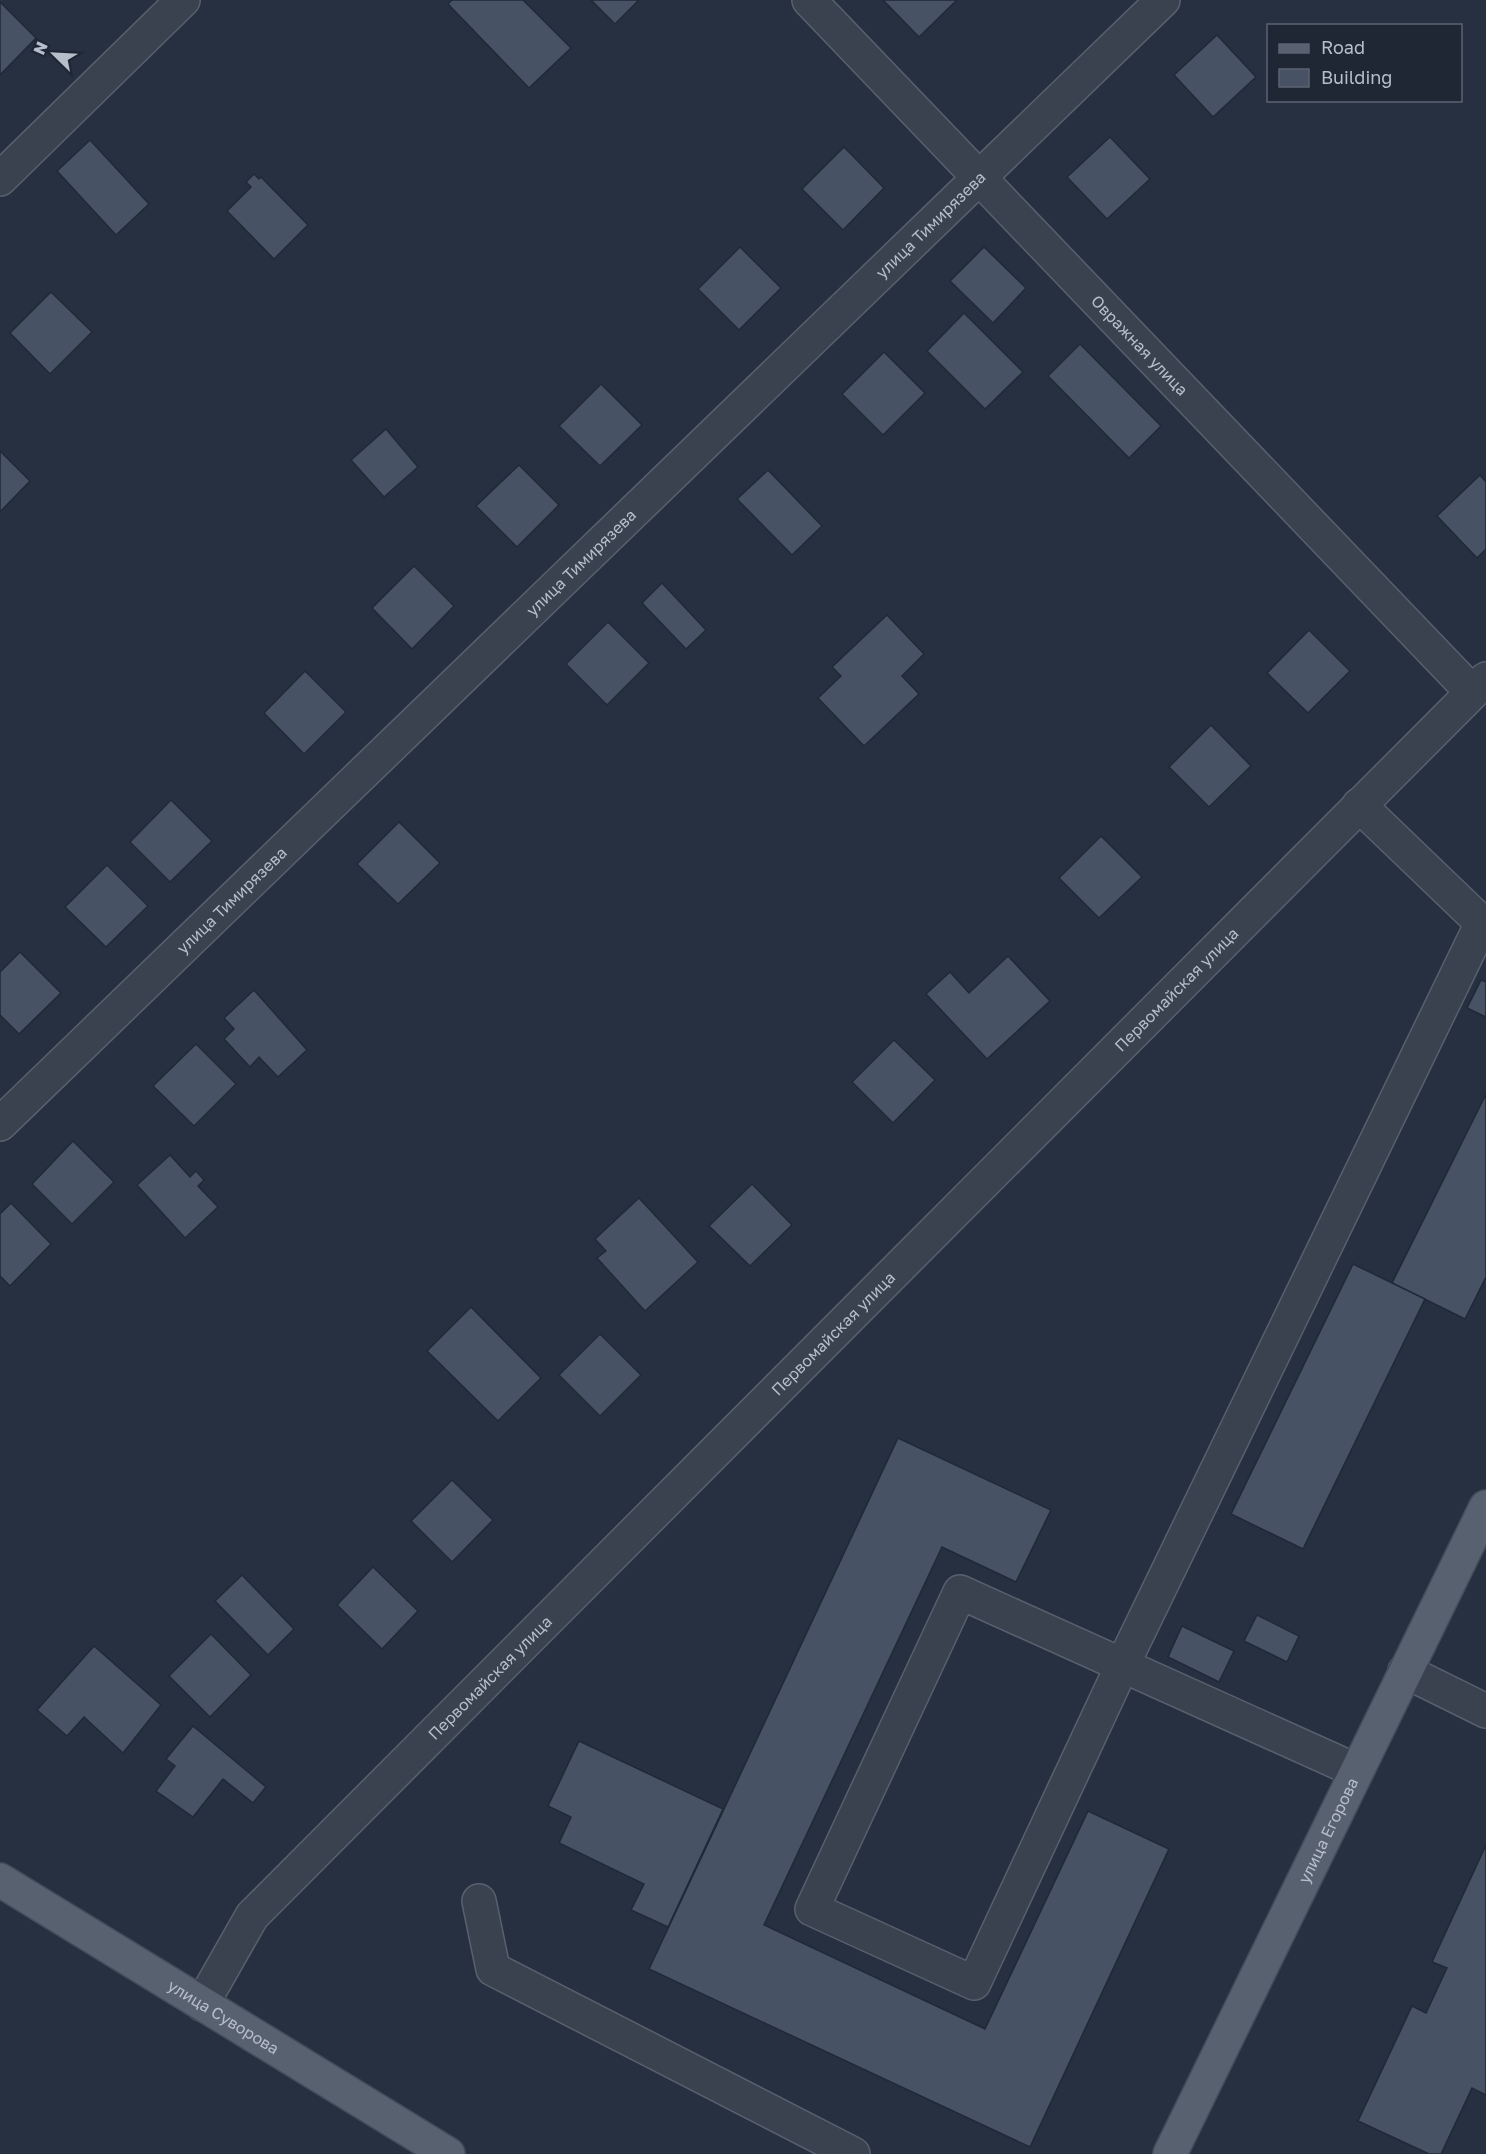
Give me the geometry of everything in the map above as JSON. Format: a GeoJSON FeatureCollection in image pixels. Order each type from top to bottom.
{"type":"FeatureCollection","features":[{"type":"Feature","properties":{"kind":"main road","name":"улица Егорова"},"geometry":{"type":"LineString","coordinates":[[1170,2154],[1486,1507]]}},
{"type":"Feature","properties":{"kind":"main road","name":"улица Суворова"},"geometry":{"type":"LineString","coordinates":[[0,1880],[448,2154]]}},
{"type":"Feature","properties":{"kind":"street"},"geometry":{"type":"LineString","coordinates":[[0,179],[183,0]]}},
{"type":"Feature","properties":{"kind":"street","name":"Овражная улица"},"geometry":{"type":"LineString","coordinates":[[808,0],[1479,685]]}},
{"type":"Feature","properties":{"kind":"street","name":"улица Тимирязева"},"geometry":{"type":"LineString","coordinates":[[0,1125],[1163,0]]}},
{"type":"Feature","properties":{"kind":"street","name":"Первомайская улица"},"geometry":{"type":"LineString","coordinates":[[201,2004],[252,1917],[1479,685]]}},
{"type":"Feature","properties":{"kind":"street"},"geometry":{"type":"LineString","coordinates":[[1357,1771],[1122,1666],[960,1592],[812,1909],[974,1983],[1122,1666],[1482,923],[1359,805]]}},
{"type":"Feature","properties":{"kind":"street"},"geometry":{"type":"LineString","coordinates":[[1405,1671],[1486,1710]]}},
{"type":"Feature","properties":{"kind":"street"},"geometry":{"type":"LineString","coordinates":[[479,1901],[493,1969],[853,2154]]}},
{"type":"Feature","properties":{"kind":"building"},"geometry":{"type":"Polygon","coordinates":[[[452,0],[523,0],[571,48],[529,88],[448,4],[452,0]]]}},
{"type":"Feature","properties":{"kind":"building"},"geometry":{"type":"Polygon","coordinates":[[[591,0],[639,0],[615,24],[591,0]]]}},
{"type":"Feature","properties":{"kind":"building"},"geometry":{"type":"Polygon","coordinates":[[[883,0],[957,0],[919,37],[883,0]]]}},
{"type":"Feature","properties":{"kind":"building"},"geometry":{"type":"Polygon","coordinates":[[[0,2],[36,38],[0,75],[0,2]]]}},
{"type":"Feature","properties":{"kind":"building"},"geometry":{"type":"Polygon","coordinates":[[[1217,35],[1256,77],[1213,117],[1174,75],[1217,35]]]}},
{"type":"Feature","properties":{"kind":"building"},"geometry":{"type":"Polygon","coordinates":[[[1110,137],[1150,179],[1107,219],[1067,177],[1110,137]]]}},
{"type":"Feature","properties":{"kind":"building"},"geometry":{"type":"Polygon","coordinates":[[[90,140],[149,204],[116,235],[57,171],[90,140]]]}},
{"type":"Feature","properties":{"kind":"building"},"geometry":{"type":"Polygon","coordinates":[[[844,147],[884,188],[843,230],[802,189],[844,147]]]}},
{"type":"Feature","properties":{"kind":"building"},"geometry":{"type":"Polygon","coordinates":[[[254,174],[259,179],[261,177],[308,225],[274,259],[227,211],[251,187],[246,182],[254,174]]]}},
{"type":"Feature","properties":{"kind":"building"},"geometry":{"type":"Polygon","coordinates":[[[740,247],[781,288],[739,330],[698,289],[740,247]]]}},
{"type":"Feature","properties":{"kind":"building"},"geometry":{"type":"Polygon","coordinates":[[[984,247],[1026,288],[993,323],[950,281],[984,247]]]}},
{"type":"Feature","properties":{"kind":"building"},"geometry":{"type":"Polygon","coordinates":[[[51,292],[92,332],[50,374],[10,333],[51,292]]]}},
{"type":"Feature","properties":{"kind":"building"},"geometry":{"type":"Polygon","coordinates":[[[964,313],[1023,372],[985,409],[927,351],[964,313]]]}},
{"type":"Feature","properties":{"kind":"building"},"geometry":{"type":"Polygon","coordinates":[[[1080,344],[1161,426],[1129,458],[1048,376],[1080,344]]]}},
{"type":"Feature","properties":{"kind":"building"},"geometry":{"type":"Polygon","coordinates":[[[884,352],[925,393],[883,435],[842,394],[884,352]]]}},
{"type":"Feature","properties":{"kind":"building"},"geometry":{"type":"Polygon","coordinates":[[[601,384],[642,425],[600,466],[559,426],[601,384]]]}},
{"type":"Feature","properties":{"kind":"building"},"geometry":{"type":"Polygon","coordinates":[[[386,429],[418,467],[384,497],[351,460],[386,429]]]}},
{"type":"Feature","properties":{"kind":"building"},"geometry":{"type":"Polygon","coordinates":[[[0,451],[30,481],[0,512],[0,451]]]}},
{"type":"Feature","properties":{"kind":"building"},"geometry":{"type":"Polygon","coordinates":[[[519,465],[559,505],[517,547],[476,506],[519,465]]]}},
{"type":"Feature","properties":{"kind":"building"},"geometry":{"type":"Polygon","coordinates":[[[768,470],[822,526],[792,555],[737,499],[768,470]]]}},
{"type":"Feature","properties":{"kind":"building"},"geometry":{"type":"Polygon","coordinates":[[[1480,475],[1486,482],[1486,549],[1477,558],[1437,516],[1480,475]]]}},
{"type":"Feature","properties":{"kind":"building"},"geometry":{"type":"Polygon","coordinates":[[[414,566],[454,606],[412,649],[372,608],[414,566]]]}},
{"type":"Feature","properties":{"kind":"building"},"geometry":{"type":"Polygon","coordinates":[[[662,583],[706,630],[686,649],[642,603],[662,583]]]}},
{"type":"Feature","properties":{"kind":"building"},"geometry":{"type":"Polygon","coordinates":[[[887,615],[924,654],[902,676],[919,694],[864,746],[818,698],[841,676],[832,667],[887,615]]]}},
{"type":"Feature","properties":{"kind":"building"},"geometry":{"type":"Polygon","coordinates":[[[608,622],[649,663],[607,705],[566,664],[608,622]]]}},
{"type":"Feature","properties":{"kind":"building"},"geometry":{"type":"Polygon","coordinates":[[[1309,630],[1350,671],[1308,713],[1267,673],[1309,630]]]}},
{"type":"Feature","properties":{"kind":"building"},"geometry":{"type":"Polygon","coordinates":[[[305,671],[346,712],[304,754],[264,713],[305,671]]]}},
{"type":"Feature","properties":{"kind":"building"},"geometry":{"type":"Polygon","coordinates":[[[1211,725],[1251,766],[1209,807],[1169,767],[1211,725]]]}},
{"type":"Feature","properties":{"kind":"building"},"geometry":{"type":"Polygon","coordinates":[[[171,800],[212,841],[170,882],[130,842],[171,800]]]}},
{"type":"Feature","properties":{"kind":"building"},"geometry":{"type":"Polygon","coordinates":[[[399,822],[440,863],[398,904],[357,864],[399,822]]]}},
{"type":"Feature","properties":{"kind":"building"},"geometry":{"type":"Polygon","coordinates":[[[1101,836],[1142,877],[1099,918],[1059,878],[1101,836]]]}},
{"type":"Feature","properties":{"kind":"building"},"geometry":{"type":"Polygon","coordinates":[[[107,865],[148,906],[106,947],[65,907],[107,865]]]}},
{"type":"Feature","properties":{"kind":"building"},"geometry":{"type":"Polygon","coordinates":[[[20,952],[61,993],[19,1034],[0,1015],[0,972],[20,952]]]}},
{"type":"Feature","properties":{"kind":"building"},"geometry":{"type":"Polygon","coordinates":[[[1008,956],[1050,1001],[987,1059],[926,994],[950,972],[969,993],[1008,956]]]}},
{"type":"Feature","properties":{"kind":"building"},"geometry":{"type":"Polygon","coordinates":[[[1481,980],[1486,982],[1486,1017],[1467,1008],[1481,980]]]}},
{"type":"Feature","properties":{"kind":"building"},"geometry":{"type":"Polygon","coordinates":[[[254,990],[307,1050],[278,1077],[259,1057],[250,1067],[224,1039],[234,1029],[224,1018],[254,990]]]}},
{"type":"Feature","properties":{"kind":"building"},"geometry":{"type":"Polygon","coordinates":[[[894,1040],[935,1080],[893,1123],[852,1082],[894,1040]]]}},
{"type":"Feature","properties":{"kind":"building"},"geometry":{"type":"Polygon","coordinates":[[[196,1044],[236,1084],[194,1126],[153,1086],[196,1044]]]}},
{"type":"Feature","properties":{"kind":"building"},"geometry":{"type":"Polygon","coordinates":[[[1486,1094],[1486,1277],[1465,1319],[1392,1283],[1486,1094]]]}},
{"type":"Feature","properties":{"kind":"building"},"geometry":{"type":"Polygon","coordinates":[[[73,1141],[114,1182],[72,1224],[32,1184],[73,1141]]]}},
{"type":"Feature","properties":{"kind":"building"},"geometry":{"type":"Polygon","coordinates":[[[170,1155],[190,1177],[196,1171],[204,1180],[198,1186],[218,1207],[185,1238],[137,1185],[170,1155]]]}},
{"type":"Feature","properties":{"kind":"building"},"geometry":{"type":"Polygon","coordinates":[[[752,1184],[792,1225],[750,1266],[709,1226],[752,1184]]]}},
{"type":"Feature","properties":{"kind":"building"},"geometry":{"type":"Polygon","coordinates":[[[639,1198],[698,1262],[645,1311],[597,1258],[606,1251],[595,1239],[639,1198]]]}},
{"type":"Feature","properties":{"kind":"building"},"geometry":{"type":"Polygon","coordinates":[[[11,1203],[51,1244],[10,1286],[0,1276],[0,1214],[11,1203]]]}},
{"type":"Feature","properties":{"kind":"building"},"geometry":{"type":"Polygon","coordinates":[[[1353,1264],[1425,1299],[1303,1549],[1231,1514],[1353,1264]]]}},
{"type":"Feature","properties":{"kind":"building"},"geometry":{"type":"Polygon","coordinates":[[[471,1307],[541,1378],[498,1421],[427,1351],[471,1307]]]}},
{"type":"Feature","properties":{"kind":"building"},"geometry":{"type":"Polygon","coordinates":[[[600,1334],[641,1375],[600,1416],[559,1375],[600,1334]]]}},
{"type":"Feature","properties":{"kind":"building"},"geometry":{"type":"Polygon","coordinates":[[[898,1438],[1051,1510],[1016,1582],[942,1547],[764,1925],[985,2029],[1088,1811],[1169,1849],[1030,2147],[649,1969],[898,1438]]]}},
{"type":"Feature","properties":{"kind":"building"},"geometry":{"type":"Polygon","coordinates":[[[452,1480],[493,1520],[452,1562],[411,1521],[452,1480]]]}},
{"type":"Feature","properties":{"kind":"building"},"geometry":{"type":"Polygon","coordinates":[[[373,1567],[418,1611],[382,1649],[337,1605],[373,1567]]]}},
{"type":"Feature","properties":{"kind":"building"},"geometry":{"type":"Polygon","coordinates":[[[242,1575],[294,1629],[268,1655],[215,1601],[242,1575]]]}},
{"type":"Feature","properties":{"kind":"building"},"geometry":{"type":"Polygon","coordinates":[[[1257,1615],[1299,1636],[1287,1662],[1244,1641],[1257,1615]]]}},
{"type":"Feature","properties":{"kind":"building"},"geometry":{"type":"Polygon","coordinates":[[[1182,1626],[1234,1651],[1219,1682],[1168,1657],[1182,1626]]]}},
{"type":"Feature","properties":{"kind":"building"},"geometry":{"type":"Polygon","coordinates":[[[211,1634],[251,1675],[210,1717],[169,1676],[211,1634]]]}},
{"type":"Feature","properties":{"kind":"building"},"geometry":{"type":"Polygon","coordinates":[[[94,1646],[161,1705],[123,1753],[84,1717],[67,1736],[37,1710],[94,1646]]]}},
{"type":"Feature","properties":{"kind":"building"},"geometry":{"type":"Polygon","coordinates":[[[193,1726],[266,1787],[253,1803],[223,1779],[193,1817],[156,1791],[175,1766],[166,1759],[193,1726]]]}},
{"type":"Feature","properties":{"kind":"building"},"geometry":{"type":"Polygon","coordinates":[[[579,1741],[723,1809],[668,1927],[631,1910],[644,1884],[559,1843],[571,1817],[548,1806],[579,1741]]]}},
{"type":"Feature","properties":{"kind":"building"},"geometry":{"type":"Polygon","coordinates":[[[1486,1845],[1486,2095],[1472,2088],[1441,2154],[1429,2154],[1358,2121],[1412,2006],[1426,2013],[1447,1968],[1432,1962],[1486,1845]]]}}]}
